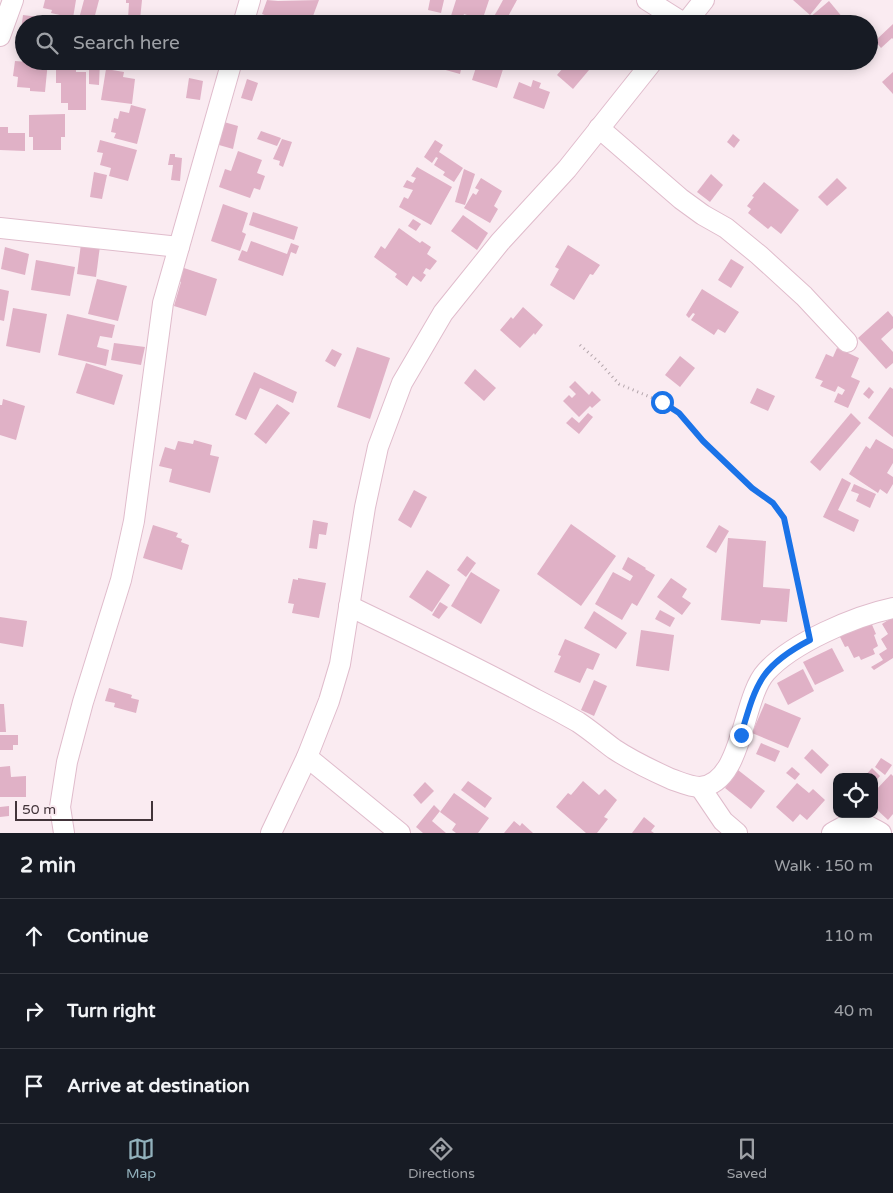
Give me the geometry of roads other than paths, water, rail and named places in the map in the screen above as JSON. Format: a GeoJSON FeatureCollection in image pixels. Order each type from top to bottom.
{"type":"FeatureCollection","features":[{"type":"Feature","properties":{"kind":"street"},"geometry":{"type":"LineString","coordinates":[[0,36],[13,0]]}},
{"type":"Feature","properties":{"kind":"street"},"geometry":{"type":"LineString","coordinates":[[246,15],[250,0]]}},
{"type":"Feature","properties":{"kind":"street"},"geometry":{"type":"LineString","coordinates":[[647,0],[671,15]]}},
{"type":"Feature","properties":{"kind":"street"},"geometry":{"type":"LineString","coordinates":[[692,15],[704,0]]}},
{"type":"Feature","properties":{"kind":"street"},"geometry":{"type":"LineString","coordinates":[[64,833],[60,807],[67,762],[83,702],[121,580],[134,521],[162,303],[229,70]]}},
{"type":"Feature","properties":{"kind":"street"},"geometry":{"type":"LineString","coordinates":[[270,833],[306,757],[329,701],[340,664],[365,508],[378,447],[402,383],[443,313],[500,242],[567,169],[646,70]]}},
{"type":"Feature","properties":{"kind":"street"},"geometry":{"type":"LineString","coordinates":[[599,128],[681,199],[702,215],[726,228],[759,255],[804,296],[847,342]]}},
{"type":"Feature","properties":{"kind":"street"},"geometry":{"type":"LineString","coordinates":[[0,228],[179,247]]}},
{"type":"Feature","properties":{"kind":"street"},"geometry":{"type":"LineString","coordinates":[[349,606],[534,698],[578,722],[616,750],[648,769],[684,784],[700,787],[716,782],[731,762],[753,695],[765,673],[783,656],[810,640],[873,613],[893,608]]}},
{"type":"Feature","properties":{"kind":"street"},"geometry":{"type":"LineString","coordinates":[[306,757],[400,833]]}},
{"type":"Feature","properties":{"kind":"street"},"geometry":{"type":"LineString","coordinates":[[700,787],[723,821],[737,833]]}},
{"type":"Feature","properties":{"kind":"street"},"geometry":{"type":"LineString","coordinates":[[832,833],[856,822],[868,825],[881,833]]}}]}
